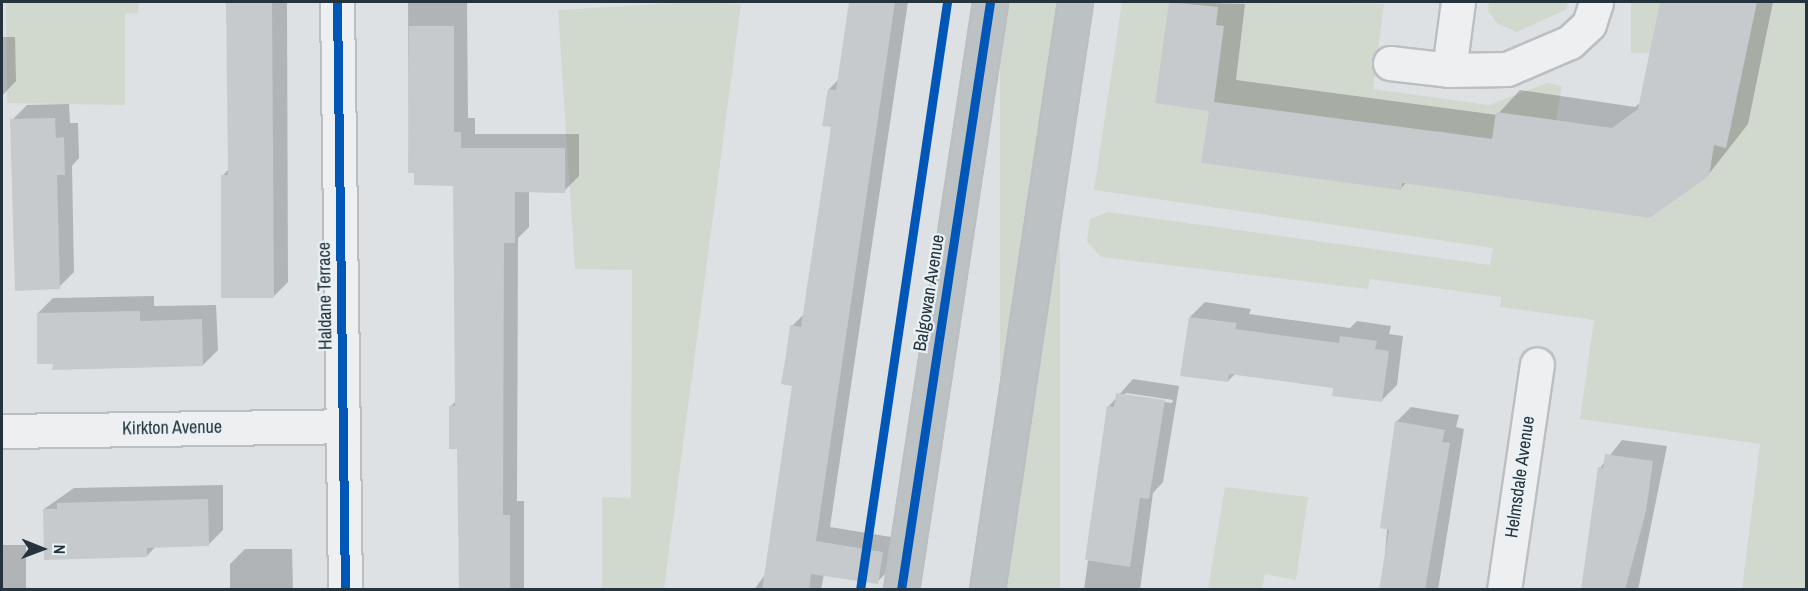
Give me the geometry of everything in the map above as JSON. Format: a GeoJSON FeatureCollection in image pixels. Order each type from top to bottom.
{"type":"FeatureCollection","features":[{"type":"Feature","properties":{"kind":"street","name":"Haldane Terrace"},"geometry":{"type":"LineString","coordinates":[[337,2],[345,590]]}},
{"type":"Feature","properties":{"kind":"street","name":"Balgowan Avenue"},"geometry":{"type":"LineString","coordinates":[[901,590],[990,2]]}},
{"type":"Feature","properties":{"kind":"street"},"geometry":{"type":"LineString","coordinates":[[987,590],[1075,2]]}},
{"type":"Feature","properties":{"kind":"street"},"geometry":{"type":"LineString","coordinates":[[1449,70],[1458,2]]}},
{"type":"Feature","properties":{"kind":"street"},"geometry":{"type":"LineString","coordinates":[[1390,63],[1449,70],[1507,69],[1570,42],[1588,24],[1596,2]]}},
{"type":"Feature","properties":{"kind":"street","name":"Helmsdale Avenue"},"geometry":{"type":"LineString","coordinates":[[1504,590],[1537,364]]}},
{"type":"Feature","properties":{"kind":"street","name":"Kirkton Avenue"},"geometry":{"type":"LineString","coordinates":[[2,431],[343,426]]}},
{"type":"Feature","properties":{"kind":"shaded area"},"geometry":{"type":"Polygon","coordinates":[[[6,2],[139,2],[138,13],[125,14],[125,105],[7,103],[6,2]]]}},
{"type":"Feature","properties":{"kind":"shaded area"},"geometry":{"type":"Polygon","coordinates":[[[692,2],[741,4],[664,589],[602,589],[602,497],[631,498],[632,270],[575,269],[558,10],[692,2]]]}},
{"type":"Feature","properties":{"kind":"shaded area"},"geometry":{"type":"Polygon","coordinates":[[[1000,2],[1060,2],[1060,590],[1000,590],[1000,2]]]}},
{"type":"Feature","properties":{"kind":"shaded area"},"geometry":{"type":"Polygon","coordinates":[[[1122,2],[1384,4],[1373,89],[1489,105],[1547,83],[1562,86],[1556,120],[1497,112],[1492,139],[1438,131],[1430,187],[1650,218],[1709,176],[1714,145],[1726,148],[1757,2],[1806,2],[1806,589],[1742,589],[1760,444],[1580,419],[1594,320],[1500,307],[1501,297],[1370,279],[1368,289],[1101,257],[1087,241],[1090,219],[1108,212],[1490,265],[1493,248],[1094,190],[1122,2]]]}},
{"type":"Feature","properties":{"kind":"shaded area"},"geometry":{"type":"Polygon","coordinates":[[[1489,2],[1568,2],[1567,9],[1517,32],[1498,24],[1488,11],[1489,2]]]}},
{"type":"Feature","properties":{"kind":"shaded area"},"geometry":{"type":"Polygon","coordinates":[[[1631,2],[1660,2],[1660,53],[1631,53],[1631,2]]]}},
{"type":"Feature","properties":{"kind":"shaded area"},"geometry":{"type":"Polygon","coordinates":[[[1225,487],[1308,497],[1296,580],[1265,574],[1262,589],[1208,589],[1225,487]]]}},
{"type":"Feature","properties":{"kind":"building"},"geometry":{"type":"Polygon","coordinates":[[[226,2],[272,2],[274,298],[221,298],[221,175],[228,175],[226,2]]]}},
{"type":"Feature","properties":{"kind":"building"},"geometry":{"type":"Polygon","coordinates":[[[849,2],[895,2],[816,541],[883,552],[878,584],[811,574],[809,590],[762,590],[792,386],[781,384],[790,325],[801,327],[831,127],[822,126],[828,89],[836,90],[849,2]]]}},
{"type":"Feature","properties":{"kind":"building"},"geometry":{"type":"Polygon","coordinates":[[[1169,2],[1218,7],[1216,25],[1224,26],[1214,102],[1492,139],[1496,112],[1612,128],[1638,109],[1660,2],[1757,2],[1726,148],[1714,145],[1709,176],[1650,218],[1402,183],[1401,190],[1201,163],[1209,111],[1155,103],[1169,2]]]}},
{"type":"Feature","properties":{"kind":"building"},"geometry":{"type":"Polygon","coordinates":[[[409,26],[454,26],[454,132],[461,132],[461,148],[565,148],[565,193],[515,192],[515,243],[504,243],[503,515],[510,515],[510,590],[459,590],[457,449],[449,449],[449,406],[455,406],[453,186],[414,185],[414,173],[408,173],[409,26]]]}},
{"type":"Feature","properties":{"kind":"building"},"geometry":{"type":"Polygon","coordinates":[[[55,118],[56,138],[64,137],[65,175],[57,175],[60,289],[15,291],[10,119],[55,118]]]}},
{"type":"Feature","properties":{"kind":"building"},"geometry":{"type":"Polygon","coordinates":[[[140,311],[140,321],[202,319],[203,366],[52,370],[53,364],[37,364],[37,313],[140,311]]]}},
{"type":"Feature","properties":{"kind":"building"},"geometry":{"type":"Polygon","coordinates":[[[1189,317],[1237,323],[1235,329],[1339,343],[1340,336],[1377,341],[1375,349],[1389,351],[1382,402],[1332,396],[1333,388],[1229,374],[1228,382],[1180,376],[1189,317]]]}},
{"type":"Feature","properties":{"kind":"building"},"geometry":{"type":"Polygon","coordinates":[[[1116,393],[1165,400],[1149,499],[1140,498],[1130,567],[1085,560],[1107,406],[1114,407],[1116,393]]]}},
{"type":"Feature","properties":{"kind":"building"},"geometry":{"type":"Polygon","coordinates":[[[1395,421],[1445,430],[1442,442],[1450,443],[1425,590],[1379,590],[1389,530],[1380,528],[1395,421]]]}},
{"type":"Feature","properties":{"kind":"building"},"geometry":{"type":"Polygon","coordinates":[[[1605,454],[1653,461],[1646,511],[1625,590],[1581,590],[1598,467],[1603,468],[1605,454]]]}},
{"type":"Feature","properties":{"kind":"building"},"geometry":{"type":"Polygon","coordinates":[[[208,499],[209,546],[147,548],[147,557],[44,560],[43,509],[57,509],[57,503],[208,499]]]}},
{"type":"Feature","properties":{"kind":"cycle path"},"geometry":{"type":"LineString","coordinates":[[337,2],[345,590]]}},
{"type":"Feature","properties":{"kind":"cycle path"},"geometry":{"type":"LineString","coordinates":[[860,590],[947,2]]}},
{"type":"Feature","properties":{"kind":"cycle path"},"geometry":{"type":"LineString","coordinates":[[901,590],[990,2]]}}]}
